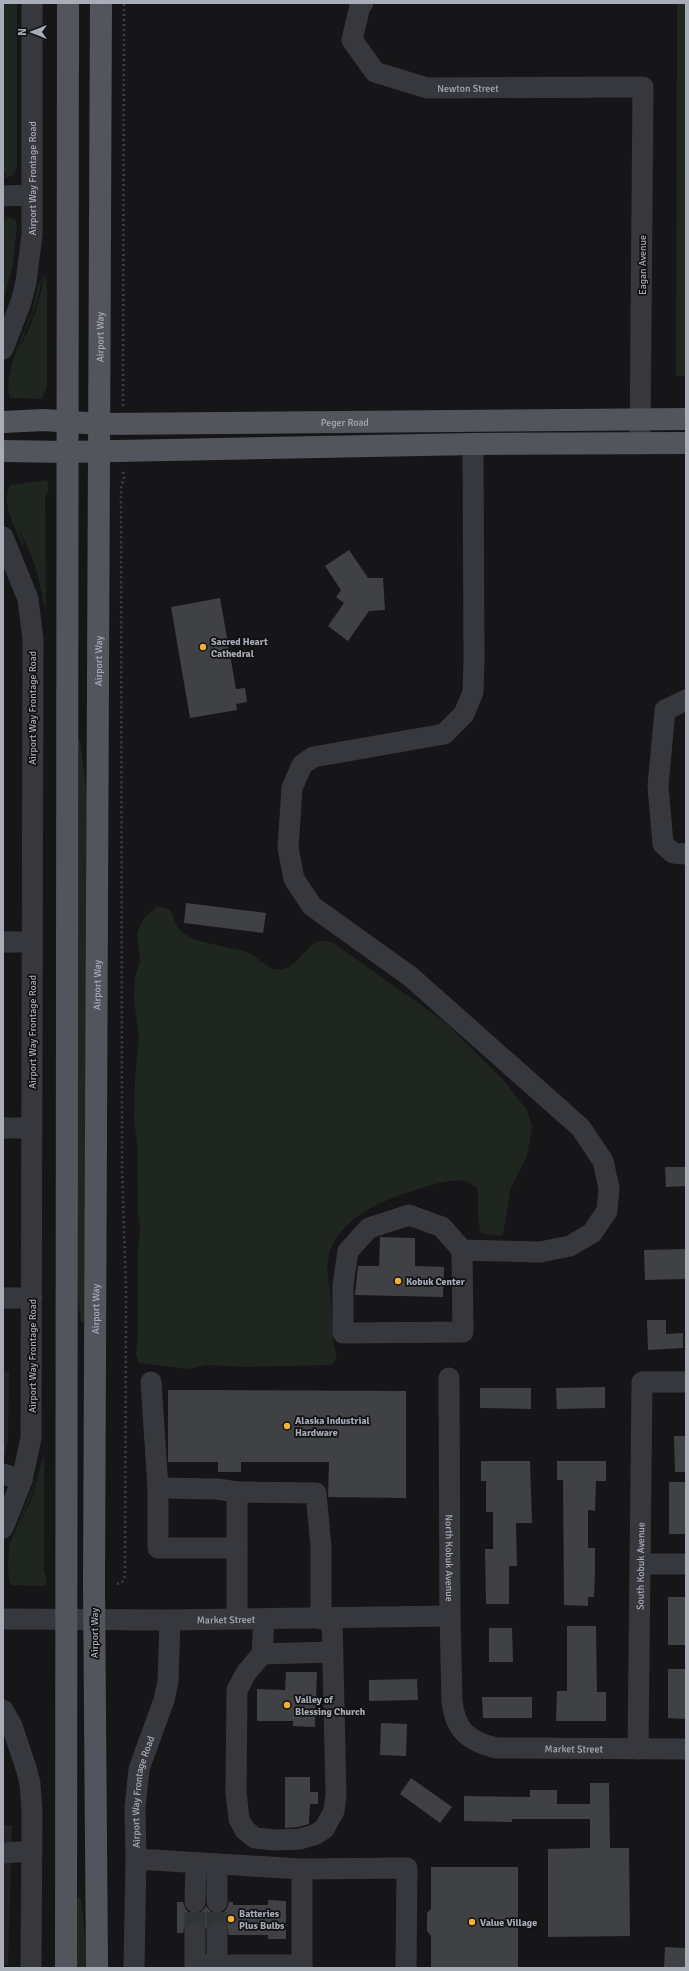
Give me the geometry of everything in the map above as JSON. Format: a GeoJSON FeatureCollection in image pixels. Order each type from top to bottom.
{"type":"FeatureCollection","features":[{"type":"Feature","properties":{"kind":"main road"},"geometry":{"type":"LineString","coordinates":[[66,1968],[68,3]]}},
{"type":"Feature","properties":{"kind":"main road","name":"Airport Way"},"geometry":{"type":"LineString","coordinates":[[97,1968],[94,1620],[101,3]]}},
{"type":"Feature","properties":{"kind":"main road","name":"Peger Road"},"geometry":{"type":"LineString","coordinates":[[3,422],[44,420],[100,424],[686,419]]}},
{"type":"Feature","properties":{"kind":"main road"},"geometry":{"type":"LineString","coordinates":[[3,451],[68,452],[474,444],[686,443]]}},
{"type":"Feature","properties":{"kind":"street","name":"Airport Way Frontage Road"},"geometry":{"type":"LineString","coordinates":[[3,349],[21,302],[29,268],[32,235],[32,3]]}},
{"type":"Feature","properties":{"kind":"street","name":"Newton Street"},"geometry":{"type":"LineString","coordinates":[[363,3],[360,6],[352,40],[375,72],[427,88],[643,87]]}},
{"type":"Feature","properties":{"kind":"street","name":"Eagan Avenue"},"geometry":{"type":"LineString","coordinates":[[640,443],[643,87]]}},
{"type":"Feature","properties":{"kind":"street"},"geometry":{"type":"LineString","coordinates":[[3,196],[32,195]]}},
{"type":"Feature","properties":{"kind":"street"},"geometry":{"type":"LineString","coordinates":[[462,1250],[463,1332],[343,1333],[343,1285],[348,1251],[368,1228],[409,1215],[442,1227],[462,1250],[540,1252],[570,1246],[592,1233],[607,1211],[609,1188],[603,1161],[581,1128],[411,978],[312,906],[294,878],[288,848],[292,788],[302,765],[313,757],[444,734],[464,714],[473,692],[474,444]]}},
{"type":"Feature","properties":{"kind":"street","name":"Airport Way Frontage Road"},"geometry":{"type":"LineString","coordinates":[[3,537],[28,599],[32,621],[31,1438],[13,1477],[3,1528]]}},
{"type":"Feature","properties":{"kind":"street"},"geometry":{"type":"LineString","coordinates":[[686,700],[665,710],[658,786],[664,844],[673,853],[686,854]]}},
{"type":"Feature","properties":{"kind":"street"},"geometry":{"type":"LineString","coordinates":[[3,942],[31,942]]}},
{"type":"Feature","properties":{"kind":"street"},"geometry":{"type":"LineString","coordinates":[[3,1128],[32,1128]]}},
{"type":"Feature","properties":{"kind":"street"},"geometry":{"type":"LineString","coordinates":[[3,1298],[32,1298]]}},
{"type":"Feature","properties":{"kind":"street","name":"North Kobuk Avenue"},"geometry":{"type":"LineString","coordinates":[[449,1378],[450,1616],[454,1714],[458,1726],[465,1734]]}},
{"type":"Feature","properties":{"kind":"street"},"geometry":{"type":"LineString","coordinates":[[151,1382],[158,1488],[158,1548],[237,1548]]}},
{"type":"Feature","properties":{"kind":"street","name":"South Kobuk Avenue"},"geometry":{"type":"LineString","coordinates":[[638,1749],[642,1382],[686,1382]]}},
{"type":"Feature","properties":{"kind":"street"},"geometry":{"type":"LineString","coordinates":[[158,1488],[217,1489],[237,1492],[316,1493],[326,1618],[332,1652],[336,1789],[334,1811],[324,1829],[314,1835],[300,1839],[275,1840],[255,1838],[245,1830],[239,1819],[236,1792],[237,1690],[246,1673],[262,1654],[264,1619]]}},
{"type":"Feature","properties":{"kind":"street"},"geometry":{"type":"LineString","coordinates":[[237,1492],[237,1619]]}},
{"type":"Feature","properties":{"kind":"street"},"geometry":{"type":"LineString","coordinates":[[640,1564],[686,1564]]}},
{"type":"Feature","properties":{"kind":"street","name":"Market Street"},"geometry":{"type":"LineString","coordinates":[[3,1619],[170,1620],[450,1616]]}},
{"type":"Feature","properties":{"kind":"street","name":"Airport Way Frontage Road"},"geometry":{"type":"LineString","coordinates":[[134,1968],[136,1859],[135,1808],[139,1768],[153,1725],[164,1700],[168,1682],[170,1620]]}},
{"type":"Feature","properties":{"kind":"street"},"geometry":{"type":"LineString","coordinates":[[262,1654],[332,1652]]}},
{"type":"Feature","properties":{"kind":"street"},"geometry":{"type":"LineString","coordinates":[[3,1710],[12,1726],[27,1771],[32,1812],[31,1968]]}},
{"type":"Feature","properties":{"kind":"street","name":"Market Street"},"geometry":{"type":"LineString","coordinates":[[465,1734],[486,1746],[501,1748],[686,1749]]}},
{"type":"Feature","properties":{"kind":"street"},"geometry":{"type":"LineString","coordinates":[[3,1853],[32,1851]]}},
{"type":"Feature","properties":{"kind":"street"},"geometry":{"type":"LineString","coordinates":[[136,1859],[302,1869],[406,1868],[406,1968]]}},
{"type":"Feature","properties":{"kind":"street"},"geometry":{"type":"LineString","coordinates":[[195,1902],[196,1862]]}},
{"type":"Feature","properties":{"kind":"street"},"geometry":{"type":"LineString","coordinates":[[217,1864],[217,1902]]}},
{"type":"Feature","properties":{"kind":"street"},"geometry":{"type":"LineString","coordinates":[[195,1933],[195,1966],[217,1965],[302,1967],[302,1869]]}},
{"type":"Feature","properties":{"kind":"street"},"geometry":{"type":"LineString","coordinates":[[217,1933],[217,1965]]}},
{"type":"Feature","properties":{"kind":"path"},"geometry":{"type":"LineString","coordinates":[[122,423],[124,393],[124,3]]}},
{"type":"Feature","properties":{"kind":"path"},"geometry":{"type":"LineString","coordinates":[[117,1584],[122,1582],[125,1576],[126,1255],[122,1170],[122,451]]}},
{"type":"Feature","properties":{"kind":"shaded area"},"geometry":{"type":"Polygon","coordinates":[[[3,3],[17,3],[17,167],[14,175],[3,179],[7,175],[3,172],[3,3]]]}},
{"type":"Feature","properties":{"kind":"shaded area"},"geometry":{"type":"Polygon","coordinates":[[[677,3],[686,3],[686,376],[676,376],[677,3]]]}},
{"type":"Feature","properties":{"kind":"shaded area"},"geometry":{"type":"Polygon","coordinates":[[[3,216],[15,219],[17,225],[13,265],[3,302],[3,222],[7,218],[3,216]]]}},
{"type":"Feature","properties":{"kind":"shaded area"},"geometry":{"type":"Polygon","coordinates":[[[44,275],[46,278],[47,293],[47,386],[42,399],[11,398],[8,390],[11,368],[43,276],[36,305],[18,350],[35,314],[44,275]]]}},
{"type":"Feature","properties":{"kind":"shaded area"},"geometry":{"type":"Polygon","coordinates":[[[47,480],[49,490],[45,497],[46,605],[44,605],[35,566],[18,529],[24,543],[22,545],[10,515],[7,492],[10,485],[47,480]]]}},
{"type":"Feature","properties":{"kind":"shaded area"},"geometry":{"type":"Polygon","coordinates":[[[80,739],[86,786],[86,1322],[81,1322],[77,1289],[76,740],[80,739]]]}},
{"type":"Feature","properties":{"kind":"shaded area"},"geometry":{"type":"Polygon","coordinates":[[[157,907],[168,909],[172,913],[178,928],[188,936],[246,952],[267,966],[275,969],[282,969],[293,964],[312,945],[319,941],[332,942],[445,1022],[504,1081],[527,1110],[532,1127],[527,1156],[510,1190],[503,1235],[499,1236],[481,1233],[477,1188],[466,1181],[448,1181],[409,1192],[383,1202],[358,1216],[347,1225],[338,1236],[331,1248],[327,1267],[333,1335],[337,1356],[332,1365],[242,1367],[208,1365],[188,1369],[139,1363],[136,1355],[138,1330],[138,1250],[140,1225],[138,1215],[137,1142],[134,1120],[135,1081],[139,1035],[134,1001],[135,978],[140,961],[137,932],[145,917],[157,907]]]}},
{"type":"Feature","properties":{"kind":"shaded area"},"geometry":{"type":"Polygon","coordinates":[[[9,1371],[8,1442],[3,1464],[3,1372],[9,1371]]]}},
{"type":"Feature","properties":{"kind":"shaded area"},"geometry":{"type":"Polygon","coordinates":[[[42,1453],[32,1493],[18,1527],[32,1498],[44,1453],[44,1570],[46,1584],[45,1586],[12,1585],[9,1582],[9,1546],[33,1486],[42,1453]]]}},
{"type":"Feature","properties":{"kind":"shaded area"},"geometry":{"type":"Polygon","coordinates":[[[3,1825],[12,1825],[8,1965],[3,1965],[3,1825]]]}},
{"type":"Feature","properties":{"kind":"shaded area"},"geometry":{"type":"Polygon","coordinates":[[[76,1898],[81,1898],[85,1937],[86,1968],[76,1968],[76,1898]]]}},
{"type":"Feature","properties":{"kind":"building"},"geometry":{"type":"Polygon","coordinates":[[[349,550],[368,578],[383,578],[385,610],[369,611],[348,641],[328,626],[344,603],[336,597],[341,590],[325,566],[349,550]]]}},
{"type":"Feature","properties":{"kind":"building","name":"Sacred Heart Cathedral"},"geometry":{"type":"Polygon","coordinates":[[[220,598],[236,689],[245,688],[247,702],[236,704],[237,710],[190,718],[171,607],[220,598]]]}},
{"type":"Feature","properties":{"kind":"building"},"geometry":{"type":"Polygon","coordinates":[[[186,903],[266,913],[263,933],[184,923],[186,903]]]}},
{"type":"Feature","properties":{"kind":"building"},"geometry":{"type":"Polygon","coordinates":[[[665,1167],[686,1167],[686,1186],[666,1187],[665,1167]]]}},
{"type":"Feature","properties":{"kind":"building","name":"Kobuk Center"},"geometry":{"type":"Polygon","coordinates":[[[380,1237],[415,1238],[415,1266],[444,1267],[443,1297],[355,1295],[358,1266],[379,1266],[380,1237]]]}},
{"type":"Feature","properties":{"kind":"building"},"geometry":{"type":"Polygon","coordinates":[[[686,1249],[686,1279],[645,1280],[644,1250],[686,1249]]]}},
{"type":"Feature","properties":{"kind":"building"},"geometry":{"type":"Polygon","coordinates":[[[647,1320],[666,1320],[666,1334],[683,1333],[683,1348],[648,1350],[647,1320]]]}},
{"type":"Feature","properties":{"kind":"building"},"geometry":{"type":"Polygon","coordinates":[[[605,1387],[605,1408],[557,1409],[556,1388],[605,1387]]]}},
{"type":"Feature","properties":{"kind":"building"},"geometry":{"type":"Polygon","coordinates":[[[480,1388],[531,1388],[531,1409],[480,1408],[480,1388]]]}},
{"type":"Feature","properties":{"kind":"building","name":"Alaska Industrial Hardware"},"geometry":{"type":"Polygon","coordinates":[[[168,1390],[406,1391],[406,1498],[328,1497],[329,1462],[241,1462],[241,1472],[218,1472],[218,1462],[168,1462],[168,1390]]]}},
{"type":"Feature","properties":{"kind":"building"},"geometry":{"type":"Polygon","coordinates":[[[674,1436],[686,1436],[686,1472],[675,1472],[674,1436]]]}},
{"type":"Feature","properties":{"kind":"building"},"geometry":{"type":"Polygon","coordinates":[[[481,1461],[530,1461],[532,1523],[516,1523],[517,1566],[509,1566],[509,1604],[486,1604],[485,1549],[493,1549],[493,1512],[486,1512],[486,1481],[481,1481],[481,1461]]]}},
{"type":"Feature","properties":{"kind":"building"},"geometry":{"type":"Polygon","coordinates":[[[557,1461],[606,1461],[606,1481],[596,1481],[595,1511],[588,1510],[588,1548],[595,1548],[595,1572],[594,1597],[588,1597],[588,1606],[564,1605],[563,1480],[557,1480],[557,1461]]]}},
{"type":"Feature","properties":{"kind":"building"},"geometry":{"type":"Polygon","coordinates":[[[669,1482],[686,1482],[686,1534],[669,1534],[669,1482]]]}},
{"type":"Feature","properties":{"kind":"building"},"geometry":{"type":"Polygon","coordinates":[[[668,1597],[686,1597],[686,1645],[668,1645],[668,1597]]]}},
{"type":"Feature","properties":{"kind":"building"},"geometry":{"type":"Polygon","coordinates":[[[567,1626],[596,1626],[597,1692],[606,1692],[606,1721],[556,1721],[557,1691],[567,1691],[567,1626]]]}},
{"type":"Feature","properties":{"kind":"building"},"geometry":{"type":"Polygon","coordinates":[[[489,1628],[512,1628],[513,1662],[489,1662],[489,1628]]]}},
{"type":"Feature","properties":{"kind":"building"},"geometry":{"type":"Polygon","coordinates":[[[668,1669],[686,1669],[686,1719],[668,1718],[668,1669]]]}},
{"type":"Feature","properties":{"kind":"building","name":"Valley of Blessing Church"},"geometry":{"type":"Polygon","coordinates":[[[286,1672],[317,1672],[315,1727],[293,1726],[293,1721],[257,1721],[257,1689],[285,1690],[286,1672]]]}},
{"type":"Feature","properties":{"kind":"building"},"geometry":{"type":"Polygon","coordinates":[[[417,1679],[418,1700],[369,1701],[369,1680],[417,1679]]]}},
{"type":"Feature","properties":{"kind":"building"},"geometry":{"type":"Polygon","coordinates":[[[482,1697],[532,1697],[532,1718],[483,1718],[482,1697]]]}},
{"type":"Feature","properties":{"kind":"building"},"geometry":{"type":"Polygon","coordinates":[[[381,1723],[407,1724],[406,1756],[380,1755],[381,1723]]]}},
{"type":"Feature","properties":{"kind":"building"},"geometry":{"type":"Polygon","coordinates":[[[285,1777],[310,1777],[310,1792],[318,1792],[318,1804],[310,1804],[309,1824],[285,1828],[285,1777]]]}},
{"type":"Feature","properties":{"kind":"building"},"geometry":{"type":"Polygon","coordinates":[[[411,1778],[452,1807],[440,1823],[400,1794],[411,1778]]]}},
{"type":"Feature","properties":{"kind":"building"},"geometry":{"type":"Polygon","coordinates":[[[590,1783],[609,1783],[610,1848],[629,1848],[630,1936],[548,1937],[548,1849],[590,1848],[590,1819],[512,1819],[512,1822],[464,1821],[464,1796],[530,1797],[530,1790],[557,1790],[557,1804],[590,1804],[590,1783]]]}},
{"type":"Feature","properties":{"kind":"building","name":"Value Village"},"geometry":{"type":"Polygon","coordinates":[[[431,1867],[518,1867],[518,1968],[431,1968],[431,1936],[427,1931],[427,1913],[431,1909],[431,1867]]]}},
{"type":"Feature","properties":{"kind":"building"},"geometry":{"type":"Polygon","coordinates":[[[268,1900],[286,1901],[286,1939],[268,1939],[268,1935],[229,1935],[227,1927],[223,1922],[217,1921],[211,1923],[206,1929],[201,1922],[189,1922],[183,1933],[177,1933],[177,1902],[183,1902],[188,1912],[194,1914],[201,1912],[206,1906],[211,1912],[217,1914],[223,1913],[229,1902],[233,1902],[233,1905],[268,1905],[268,1900]]]}},
{"type":"Feature","properties":{"kind":"building"},"geometry":{"type":"Polygon","coordinates":[[[665,1947],[685,1948],[685,1968],[664,1968],[665,1947]]]}},
{"type":"Feature","properties":{"kind":"tunnel"},"geometry":{"type":"LineString","coordinates":[[195,1902],[195,1933]]}},
{"type":"Feature","properties":{"kind":"tunnel"},"geometry":{"type":"LineString","coordinates":[[217,1902],[217,1933]]}},
{"type":"Feature","properties":{"kind":"place","name":"Sacred Heart Cathedral"},"geometry":{"type":"Point","coordinates":[203,647]}},
{"type":"Feature","properties":{"kind":"place","name":"Kobuk Center"},"geometry":{"type":"Point","coordinates":[398,1281]}},
{"type":"Feature","properties":{"kind":"place","name":"Alaska Industrial Hardware"},"geometry":{"type":"Point","coordinates":[287,1426]}},
{"type":"Feature","properties":{"kind":"place","name":"Valley of Blessing Church"},"geometry":{"type":"Point","coordinates":[287,1705]}},
{"type":"Feature","properties":{"kind":"place","name":"Batteries Plus Bulbs"},"geometry":{"type":"Point","coordinates":[231,1919]}},
{"type":"Feature","properties":{"kind":"place","name":"Value Village"},"geometry":{"type":"Point","coordinates":[472,1922]}}]}
